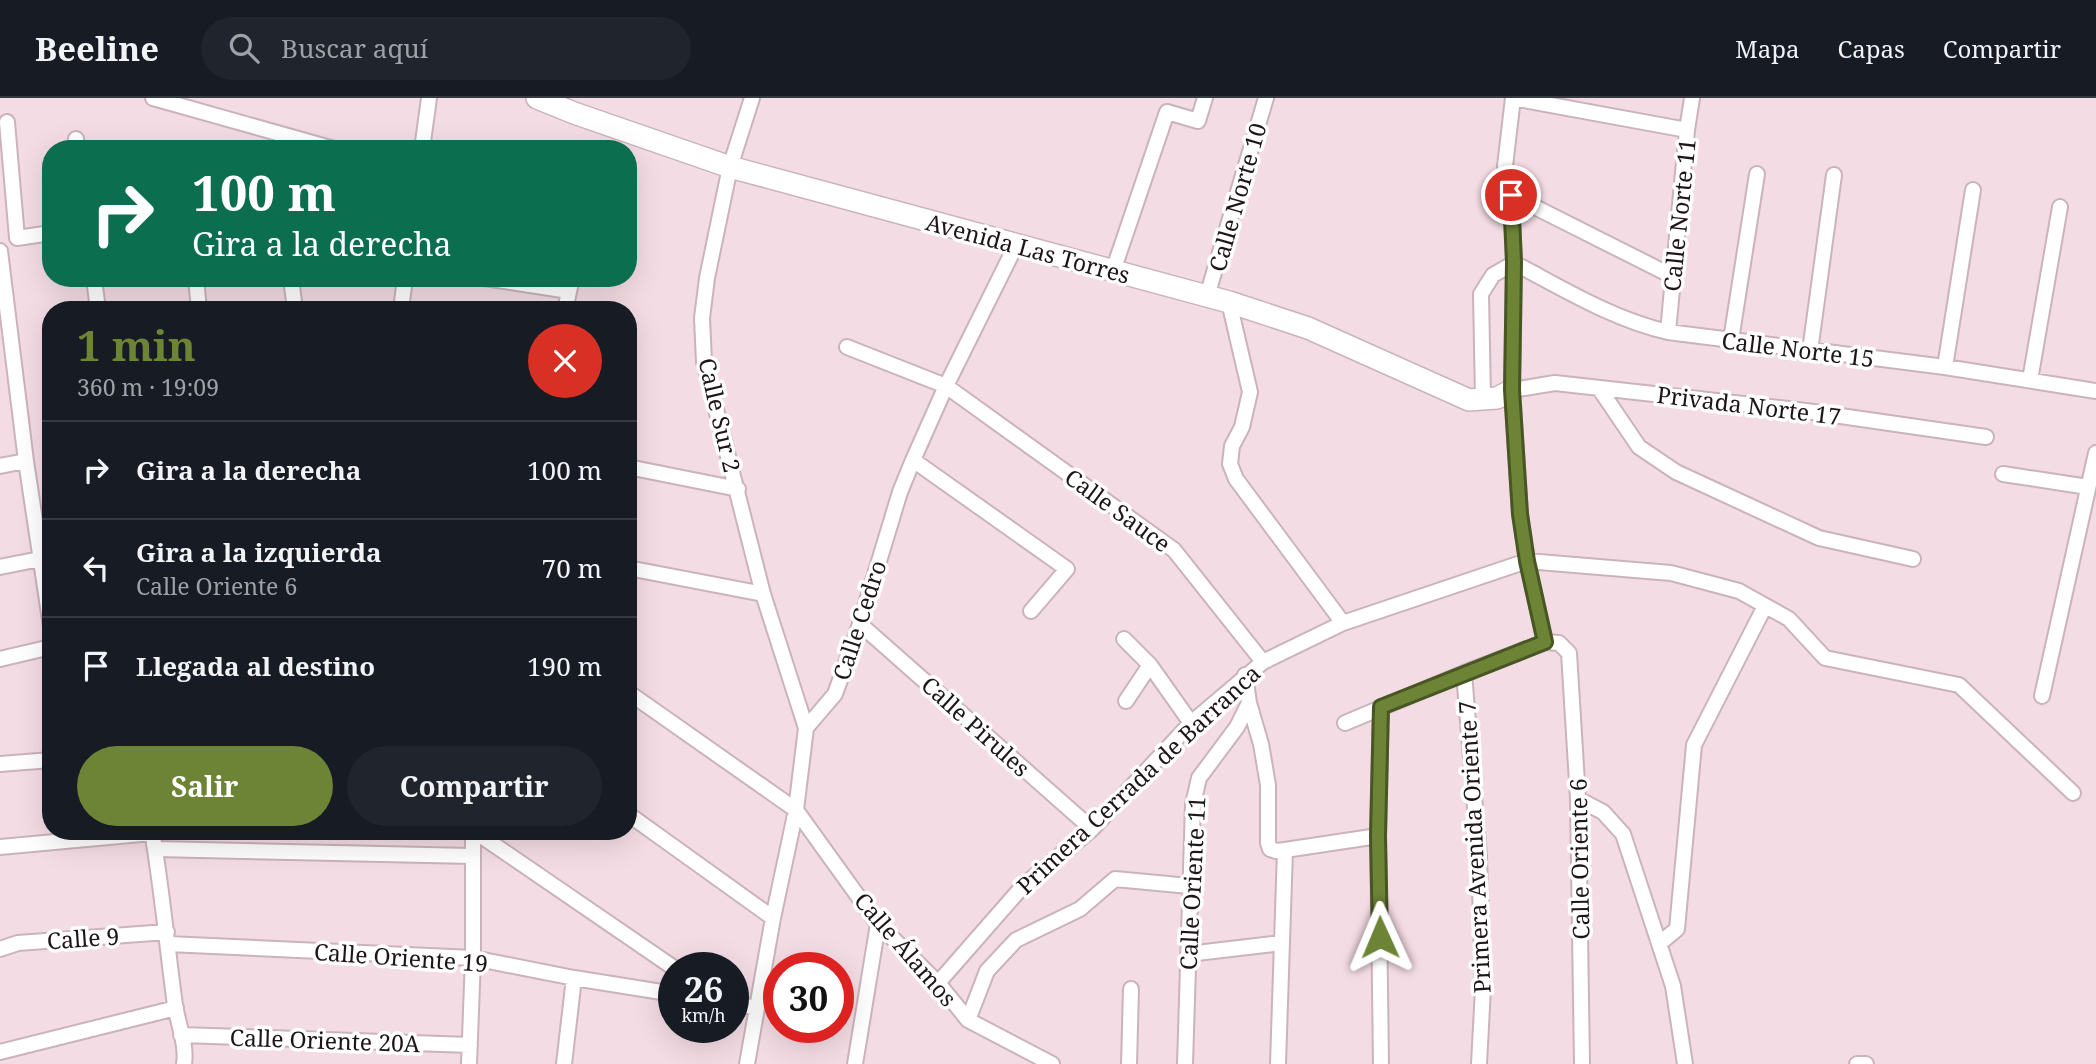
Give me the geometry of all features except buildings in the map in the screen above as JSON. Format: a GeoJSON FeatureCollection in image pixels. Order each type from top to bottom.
{"type":"FeatureCollection","features":[{"type":"Feature","properties":{"kind":"main road","name":"Avenida Las Torres"},"geometry":{"type":"LineString","coordinates":[[537,98],[730,167],[1229,302],[1307,328],[1469,400],[1483,400]]}},
{"type":"Feature","properties":{"kind":"main road"},"geometry":{"type":"LineString","coordinates":[[1483,400],[1497,398],[1512,390]]}},
{"type":"Feature","properties":{"kind":"street"},"geometry":{"type":"LineString","coordinates":[[153,98],[302,140]]}},
{"type":"Feature","properties":{"kind":"street"},"geometry":{"type":"LineString","coordinates":[[423,140],[429,98]]}},
{"type":"Feature","properties":{"kind":"street","name":"Calle Sur 2"},"geometry":{"type":"LineString","coordinates":[[752,98],[730,167],[707,278],[702,318],[705,362],[764,594],[806,728]]}},
{"type":"Feature","properties":{"kind":"street"},"geometry":{"type":"LineString","coordinates":[[1113,271],[1167,113],[1198,121],[1205,98]]}},
{"type":"Feature","properties":{"kind":"street","name":"Calle Norte 10"},"geometry":{"type":"LineString","coordinates":[[1208,296],[1266,98]]}},
{"type":"Feature","properties":{"kind":"street"},"geometry":{"type":"LineString","coordinates":[[1345,723],[1545,642],[1527,561],[1520,514],[1512,390],[1514,262],[1511,195],[1505,166],[1513,98],[1687,130]]}},
{"type":"Feature","properties":{"kind":"street","name":"Calle Norte 11"},"geometry":{"type":"LineString","coordinates":[[1668,332],[1692,98]]}},
{"type":"Feature","properties":{"kind":"street"},"geometry":{"type":"LineString","coordinates":[[7,122],[17,238],[42,234]]}},
{"type":"Feature","properties":{"kind":"street"},"geometry":{"type":"LineString","coordinates":[[1731,340],[1758,174]]}},
{"type":"Feature","properties":{"kind":"street"},"geometry":{"type":"LineString","coordinates":[[1810,351],[1834,175]]}},
{"type":"Feature","properties":{"kind":"street"},"geometry":{"type":"LineString","coordinates":[[1945,367],[1973,190]]}},
{"type":"Feature","properties":{"kind":"street"},"geometry":{"type":"LineString","coordinates":[[1511,195],[1672,276]]}},
{"type":"Feature","properties":{"kind":"street"},"geometry":{"type":"LineString","coordinates":[[2030,380],[2060,207]]}},
{"type":"Feature","properties":{"kind":"street","name":"Calle Cedro"},"geometry":{"type":"LineString","coordinates":[[806,728],[835,694],[860,624],[900,492],[946,386],[1016,245]]}},
{"type":"Feature","properties":{"kind":"street"},"geometry":{"type":"LineString","coordinates":[[0,251],[7,370],[26,461],[42,571]]}},
{"type":"Feature","properties":{"kind":"street"},"geometry":{"type":"LineString","coordinates":[[1483,400],[1481,294],[1493,275],[1514,262]]}},
{"type":"Feature","properties":{"kind":"street","name":"Calle Norte 15"},"geometry":{"type":"LineString","coordinates":[[1514,262],[1606,311],[1639,325],[1668,332],[1945,367],[2096,391]]}},
{"type":"Feature","properties":{"kind":"street"},"geometry":{"type":"LineString","coordinates":[[1229,302],[1250,392],[1241,427],[1232,446],[1230,464],[1236,479],[1343,623]]}},
{"type":"Feature","properties":{"kind":"street","name":"Calle Sauce"},"geometry":{"type":"LineString","coordinates":[[847,348],[946,386],[1174,550],[1263,662]]}},
{"type":"Feature","properties":{"kind":"street","name":"Privada Norte 17"},"geometry":{"type":"LineString","coordinates":[[1512,390],[1555,383],[1806,411],[1986,437]]}},
{"type":"Feature","properties":{"kind":"street"},"geometry":{"type":"LineString","coordinates":[[1599,388],[1639,447],[1676,472],[1819,538],[1913,559]]}},
{"type":"Feature","properties":{"kind":"street"},"geometry":{"type":"LineString","coordinates":[[2042,696],[2096,453]]}},
{"type":"Feature","properties":{"kind":"street"},"geometry":{"type":"LineString","coordinates":[[913,460],[1067,569],[1031,611]]}},
{"type":"Feature","properties":{"kind":"street"},"geometry":{"type":"LineString","coordinates":[[0,466],[26,461]]}},
{"type":"Feature","properties":{"kind":"street"},"geometry":{"type":"LineString","coordinates":[[637,469],[737,489]]}},
{"type":"Feature","properties":{"kind":"street"},"geometry":{"type":"LineString","coordinates":[[2003,474],[2088,486]]}},
{"type":"Feature","properties":{"kind":"street"},"geometry":{"type":"LineString","coordinates":[[0,568],[40,559]]}},
{"type":"Feature","properties":{"kind":"street"},"geometry":{"type":"LineString","coordinates":[[1527,561],[1671,573],[1739,591],[1789,619],[1825,658],[1959,685],[2074,793]]}},
{"type":"Feature","properties":{"kind":"street","name":"Primera Cerrada de Barranca"},"geometry":{"type":"LineString","coordinates":[[938,983],[1023,886],[1092,829],[1191,723],[1263,662],[1343,623],[1527,561]]}},
{"type":"Feature","properties":{"kind":"street"},"geometry":{"type":"LineString","coordinates":[[637,570],[764,594]]}},
{"type":"Feature","properties":{"kind":"street"},"geometry":{"type":"LineString","coordinates":[[1660,943],[1676,929],[1694,745],[1765,606]]}},
{"type":"Feature","properties":{"kind":"street","name":"Calle Pirules"},"geometry":{"type":"LineString","coordinates":[[860,624],[1092,829]]}},
{"type":"Feature","properties":{"kind":"street"},"geometry":{"type":"LineString","coordinates":[[1124,639],[1150,665],[1191,723]]}},
{"type":"Feature","properties":{"kind":"street","name":"Calle Oriente 6"},"geometry":{"type":"LineString","coordinates":[[1545,642],[1559,643],[1569,653],[1578,799],[1586,1061]]}},
{"type":"Feature","properties":{"kind":"street"},"geometry":{"type":"LineString","coordinates":[[0,659],[42,649]]}},
{"type":"Feature","properties":{"kind":"street"},"geometry":{"type":"LineString","coordinates":[[1126,701],[1150,665]]}},
{"type":"Feature","properties":{"kind":"street","name":"Primera Avenida Oriente 7"},"geometry":{"type":"LineString","coordinates":[[1464,673],[1479,856],[1483,988],[1479,1064]]}},
{"type":"Feature","properties":{"kind":"street"},"geometry":{"type":"LineString","coordinates":[[1245,675],[1268,785],[1270,849],[1285,850],[1378,836]]}},
{"type":"Feature","properties":{"kind":"street","name":"Calle Álamos"},"geometry":{"type":"LineString","coordinates":[[637,698],[796,810],[878,924],[938,983],[968,1020]]}},
{"type":"Feature","properties":{"kind":"street","name":"Calle Oriente 11"},"geometry":{"type":"LineString","coordinates":[[1185,1064],[1193,804],[1199,778],[1237,727],[1249,702]]}},
{"type":"Feature","properties":{"kind":"street"},"geometry":{"type":"LineString","coordinates":[[1381,707],[1378,836],[1381,1064]]}},
{"type":"Feature","properties":{"kind":"street"},"geometry":{"type":"LineString","coordinates":[[747,1064],[773,918],[796,810],[806,728]]}},
{"type":"Feature","properties":{"kind":"street"},"geometry":{"type":"LineString","coordinates":[[0,764],[42,761]]}},
{"type":"Feature","properties":{"kind":"street"},"geometry":{"type":"LineString","coordinates":[[1578,799],[1603,812],[1623,834],[1673,986],[1685,1064]]}},
{"type":"Feature","properties":{"kind":"street"},"geometry":{"type":"LineString","coordinates":[[637,820],[773,918]]}},
{"type":"Feature","properties":{"kind":"street"},"geometry":{"type":"LineString","coordinates":[[0,848],[76,840]]}},
{"type":"Feature","properties":{"kind":"street"},"geometry":{"type":"LineString","coordinates":[[153,840],[176,1008],[186,1055],[184,1064]]}},
{"type":"Feature","properties":{"kind":"street"},"geometry":{"type":"LineString","coordinates":[[469,1064],[473,958],[473,840]]}},
{"type":"Feature","properties":{"kind":"street"},"geometry":{"type":"LineString","coordinates":[[486,840],[658,957]]}},
{"type":"Feature","properties":{"kind":"street"},"geometry":{"type":"LineString","coordinates":[[155,849],[473,856]]}},
{"type":"Feature","properties":{"kind":"street"},"geometry":{"type":"LineString","coordinates":[[1278,1064],[1285,850]]}},
{"type":"Feature","properties":{"kind":"street"},"geometry":{"type":"LineString","coordinates":[[1052,1064],[968,1020],[987,971],[1016,940],[1080,909],[1115,879],[1189,886]]}},
{"type":"Feature","properties":{"kind":"street"},"geometry":{"type":"LineString","coordinates":[[855,1064],[878,924]]}},
{"type":"Feature","properties":{"kind":"street","name":"Calle 9"},"geometry":{"type":"LineString","coordinates":[[0,949],[18,943],[167,938]]}},
{"type":"Feature","properties":{"kind":"street","name":"Calle Oriente 19"},"geometry":{"type":"LineString","coordinates":[[167,938],[473,958],[658,991]]}},
{"type":"Feature","properties":{"kind":"street"},"geometry":{"type":"LineString","coordinates":[[1188,954],[1282,943]]}},
{"type":"Feature","properties":{"kind":"street"},"geometry":{"type":"LineString","coordinates":[[564,1064],[574,978]]}},
{"type":"Feature","properties":{"kind":"street"},"geometry":{"type":"LineString","coordinates":[[1129,1064],[1131,989]]}},
{"type":"Feature","properties":{"kind":"street"},"geometry":{"type":"LineString","coordinates":[[749,1006],[756,1008]]}},
{"type":"Feature","properties":{"kind":"street"},"geometry":{"type":"LineString","coordinates":[[0,1052],[176,1008]]}},
{"type":"Feature","properties":{"kind":"street","name":"Calle Oriente 20A"},"geometry":{"type":"LineString","coordinates":[[181,1035],[470,1045]]}},
{"type":"Feature","properties":{"kind":"route"},"geometry":{"type":"LineString","coordinates":[[1380,937],[1378,836],[1381,707],[1545,642],[1527,561],[1520,514],[1512,390],[1514,262],[1511,195]]}}]}
